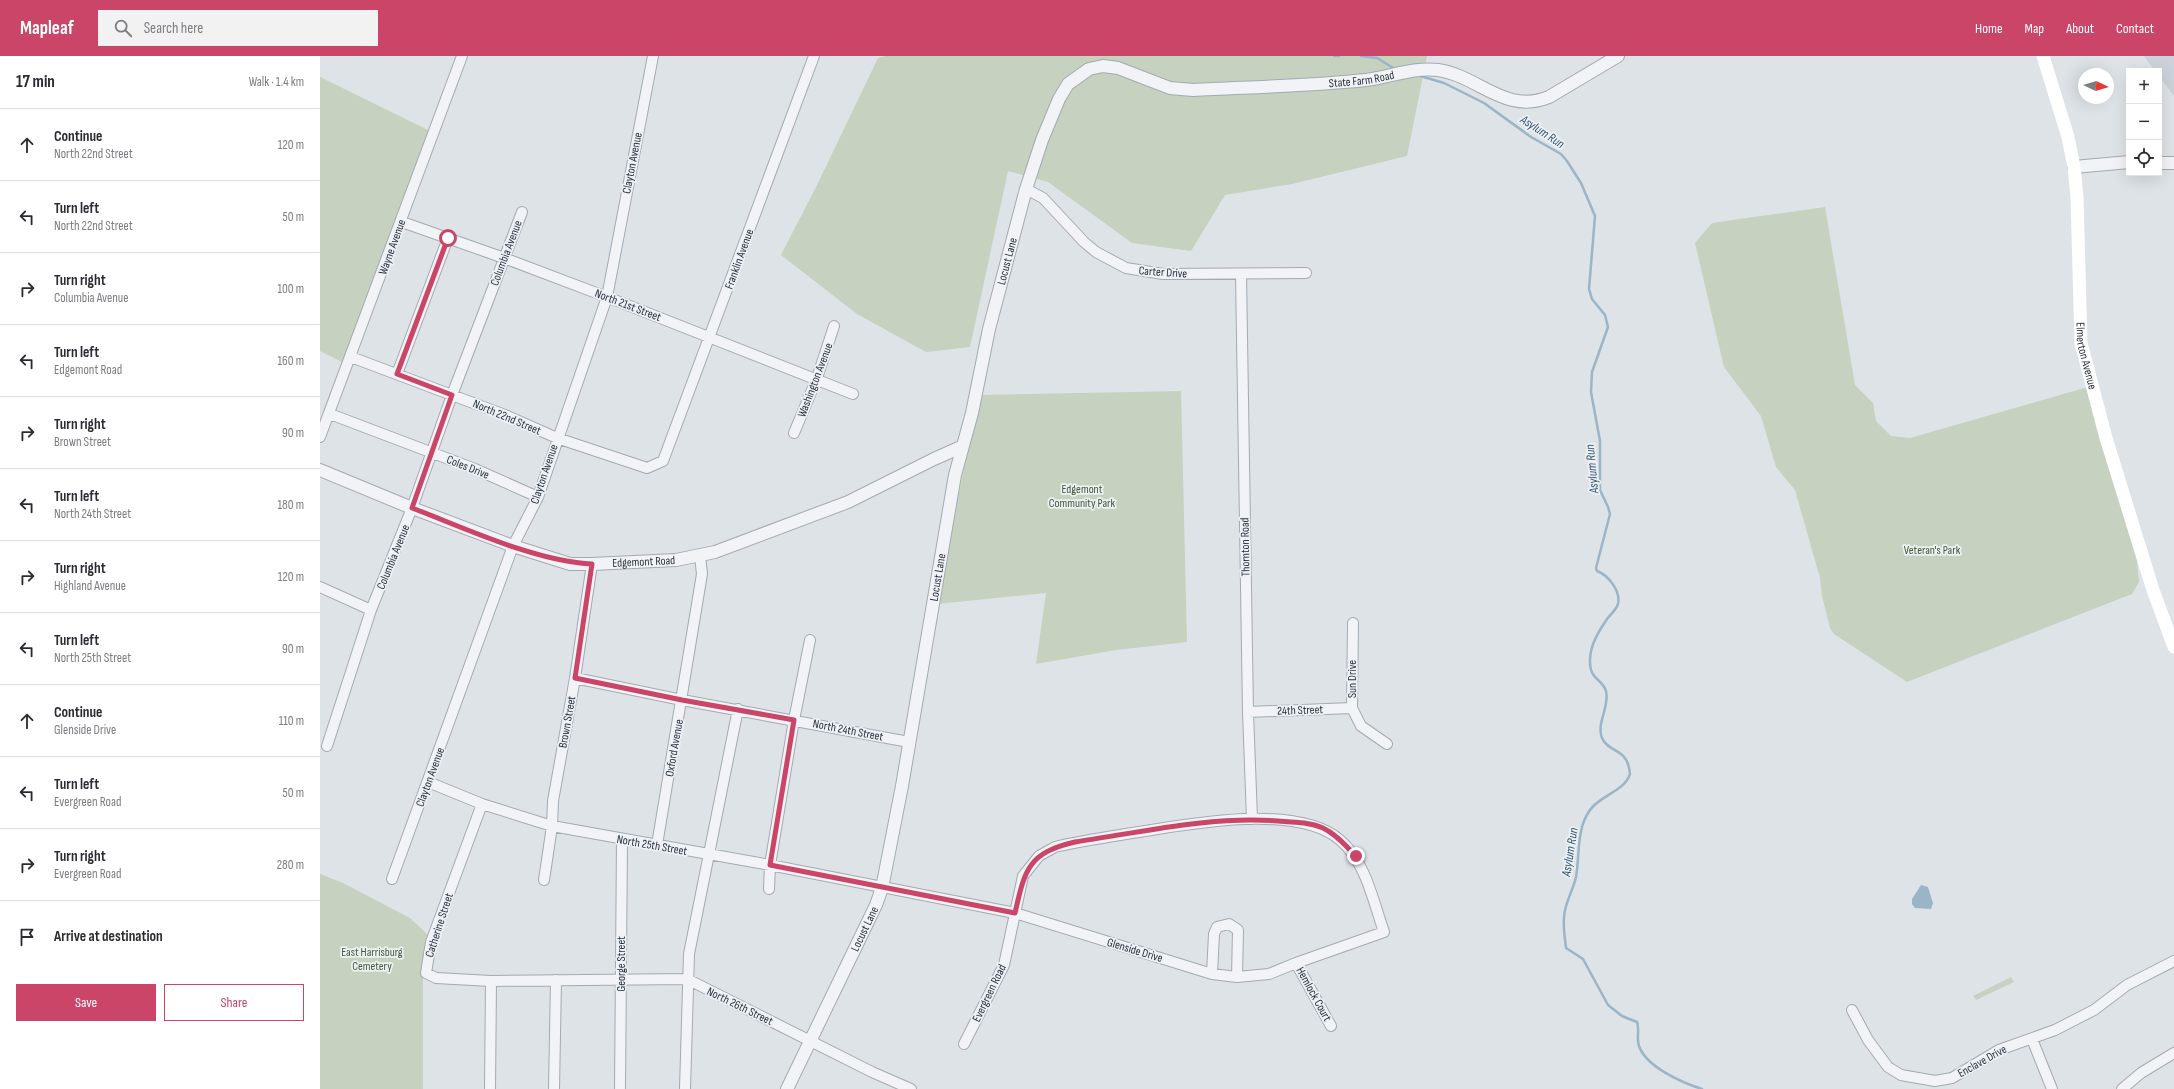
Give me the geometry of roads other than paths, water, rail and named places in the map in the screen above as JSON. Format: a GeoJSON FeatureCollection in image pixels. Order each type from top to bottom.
{"type":"FeatureCollection","features":[{"type":"Feature","properties":{"kind":"main road","name":"Elmerton Avenue"},"geometry":{"type":"LineString","coordinates":[[2043,56],[2068,137],[2074,168],[2077,197],[2081,343],[2106,438],[2153,590],[2174,647]]}},
{"type":"Feature","properties":{"kind":"street","name":"Wayne Avenue"},"geometry":{"type":"LineString","coordinates":[[320,437],[402,222],[462,56]]}},
{"type":"Feature","properties":{"kind":"street","name":"Clayton Avenue"},"geometry":{"type":"LineString","coordinates":[[392,879],[513,546],[538,497],[557,438],[607,297],[653,56]]}},
{"type":"Feature","properties":{"kind":"street","name":"Franklin Avenue"},"geometry":{"type":"LineString","coordinates":[[663,461],[814,56]]}},
{"type":"Feature","properties":{"kind":"street","name":"State Farm Road"},"geometry":{"type":"LineString","coordinates":[[1089,69],[1103,66],[1118,68],[1170,88],[1193,90],[1334,83],[1368,80],[1414,70],[1438,70],[1454,74],[1512,102],[1536,103],[1549,98],[1618,56]]}},
{"type":"Feature","properties":{"kind":"street","name":"Locust Lane"},"geometry":{"type":"LineString","coordinates":[[787,1089],[876,905],[882,888],[955,475],[961,447],[972,413],[989,329],[1026,189],[1042,140],[1059,99],[1068,84],[1089,69]]}},
{"type":"Feature","properties":{"kind":"street"},"geometry":{"type":"LineString","coordinates":[[2074,168],[2126,162]]}},
{"type":"Feature","properties":{"kind":"street"},"geometry":{"type":"LineString","coordinates":[[2162,163],[2174,163]]}},
{"type":"Feature","properties":{"kind":"street","name":"Carter Drive"},"geometry":{"type":"LineString","coordinates":[[1026,189],[1043,198],[1084,242],[1096,252],[1126,268],[1163,274],[1306,273]]}},
{"type":"Feature","properties":{"kind":"street","name":"Columbia Avenue"},"geometry":{"type":"LineString","coordinates":[[327,746],[371,610],[412,508],[452,395],[522,212]]}},
{"type":"Feature","properties":{"kind":"street","name":"North 21st Street"},"geometry":{"type":"LineString","coordinates":[[402,222],[504,258],[607,297],[817,378],[853,394]]}},
{"type":"Feature","properties":{"kind":"street"},"geometry":{"type":"LineString","coordinates":[[397,374],[448,238]]}},
{"type":"Feature","properties":{"kind":"street","name":"Thornton Road"},"geometry":{"type":"LineString","coordinates":[[1241,274],[1248,712],[1252,819]]}},
{"type":"Feature","properties":{"kind":"street","name":"Washington Avenue"},"geometry":{"type":"LineString","coordinates":[[794,433],[817,378],[834,326]]}},
{"type":"Feature","properties":{"kind":"street","name":"North 22nd Street"},"geometry":{"type":"LineString","coordinates":[[351,357],[452,395],[557,438],[647,468],[663,461]]}},
{"type":"Feature","properties":{"kind":"street","name":"Coles Drive"},"geometry":{"type":"LineString","coordinates":[[330,414],[433,452],[538,497]]}},
{"type":"Feature","properties":{"kind":"street","name":"Edgemont Road"},"geometry":{"type":"LineString","coordinates":[[320,470],[412,508],[513,546],[570,564],[592,564],[676,560],[700,556],[848,502],[961,447]]}},
{"type":"Feature","properties":{"kind":"street","name":"Oxford Avenue"},"geometry":{"type":"LineString","coordinates":[[657,845],[702,574],[700,556]]}},
{"type":"Feature","properties":{"kind":"street","name":"Brown Street"},"geometry":{"type":"LineString","coordinates":[[544,880],[552,826],[553,801],[575,678],[592,564]]}},
{"type":"Feature","properties":{"kind":"street"},"geometry":{"type":"LineString","coordinates":[[321,589],[371,610]]}},
{"type":"Feature","properties":{"kind":"street","name":"Sun Drive"},"geometry":{"type":"LineString","coordinates":[[1353,623],[1352,708],[1361,726],[1387,744]]}},
{"type":"Feature","properties":{"kind":"street"},"geometry":{"type":"LineString","coordinates":[[769,888],[770,865],[794,720],[810,640]]}},
{"type":"Feature","properties":{"kind":"street","name":"North 24th Street"},"geometry":{"type":"LineString","coordinates":[[575,678],[682,700],[738,709],[909,742]]}},
{"type":"Feature","properties":{"kind":"street","name":"24th Street"},"geometry":{"type":"LineString","coordinates":[[1248,712],[1352,708]]}},
{"type":"Feature","properties":{"kind":"street"},"geometry":{"type":"LineString","coordinates":[[685,1089],[687,979],[689,954],[710,856],[738,709]]}},
{"type":"Feature","properties":{"kind":"street","name":"North 25th Street"},"geometry":{"type":"LineString","coordinates":[[428,782],[482,804],[552,826],[710,856],[770,865],[882,888]]}},
{"type":"Feature","properties":{"kind":"street","name":"Catherine Street"},"geometry":{"type":"LineString","coordinates":[[482,804],[431,942],[427,957],[426,974],[436,978],[491,981]]}},
{"type":"Feature","properties":{"kind":"street","name":"Evergreen Road"},"geometry":{"type":"LineString","coordinates":[[964,1044],[1004,965],[1023,876],[1039,856],[1055,847],[1209,821],[1252,819],[1302,822],[1323,828],[1340,840],[1356,856],[1384,932]]}},
{"type":"Feature","properties":{"kind":"street","name":"George Street"},"geometry":{"type":"LineString","coordinates":[[620,1089],[622,840]]}},
{"type":"Feature","properties":{"kind":"street","name":"Glenside Drive"},"geometry":{"type":"LineString","coordinates":[[882,888],[1015,913],[1212,974],[1237,977],[1269,974],[1384,932]]}},
{"type":"Feature","properties":{"kind":"street"},"geometry":{"type":"LineString","coordinates":[[1212,974],[1214,934],[1217,927],[1229,924],[1238,930],[1237,977]]}},
{"type":"Feature","properties":{"kind":"street","name":"Enclave Drive"},"geometry":{"type":"LineString","coordinates":[[1852,1010],[1868,1040],[1888,1067],[1901,1075],[1936,1081],[1952,1078],[1999,1050],[2032,1039],[2094,1010],[2126,985],[2174,961]]}},
{"type":"Feature","properties":{"kind":"street","name":"Hemlock Court"},"geometry":{"type":"LineString","coordinates":[[1296,963],[1331,1026]]}},
{"type":"Feature","properties":{"kind":"street","name":"North 26th Street"},"geometry":{"type":"LineString","coordinates":[[491,981],[621,978],[687,979],[872,1072],[911,1089]]}},
{"type":"Feature","properties":{"kind":"street"},"geometry":{"type":"LineString","coordinates":[[554,1089],[556,980]]}},
{"type":"Feature","properties":{"kind":"street"},"geometry":{"type":"LineString","coordinates":[[490,1089],[491,981]]}},
{"type":"Feature","properties":{"kind":"street"},"geometry":{"type":"LineString","coordinates":[[2032,1039],[2052,1089]]}},
{"type":"Feature","properties":{"kind":"street"},"geometry":{"type":"LineString","coordinates":[[2122,1089],[2141,1073],[2174,1053]]}},
{"type":"Feature","properties":{"kind":"water"},"geometry":{"type":"Polygon","coordinates":[[[1921,885],[1928,887],[1933,903],[1931,909],[1915,908],[1912,904],[1912,899],[1921,885]]]}},
{"type":"Feature","properties":{"kind":"waterway","name":"Asylum Run"},"geometry":{"type":"LineString","coordinates":[[1334,56],[1339,56]]}},
{"type":"Feature","properties":{"kind":"waterway","name":"Asylum Run"},"geometry":{"type":"LineString","coordinates":[[1361,56],[1377,58],[1395,69]]}},
{"type":"Feature","properties":{"kind":"waterway","name":"Asylum Run"},"geometry":{"type":"LineString","coordinates":[[1417,75],[1444,83],[1484,103],[1531,137],[1561,154],[1581,183],[1595,216],[1589,289],[1592,299],[1605,315],[1608,327],[1592,372],[1591,392],[1600,441],[1600,490],[1610,514],[1596,568],[1597,571],[1613,584],[1618,594],[1618,604],[1598,633],[1593,644],[1590,654],[1590,667],[1606,691],[1607,697],[1601,727],[1602,738],[1609,747],[1626,759],[1629,765],[1630,774],[1623,785],[1594,805],[1582,825],[1576,877],[1564,913],[1566,948],[1583,959],[1608,1005],[1622,1016],[1637,1022],[1639,1046],[1649,1061],[1666,1073],[1685,1083],[1702,1089]]}},
{"type":"Feature","properties":{"kind":"park label","name":"Edgemont Community Park"},"geometry":{"type":"Point","coordinates":[1082,496]}},
{"type":"Feature","properties":{"kind":"park label","name":"Veteran's Park"},"geometry":{"type":"Point","coordinates":[1932,550]}},
{"type":"Feature","properties":{"kind":"park label","name":"East Harrisburg Cemetery"},"geometry":{"type":"Point","coordinates":[372,959]}}]}
